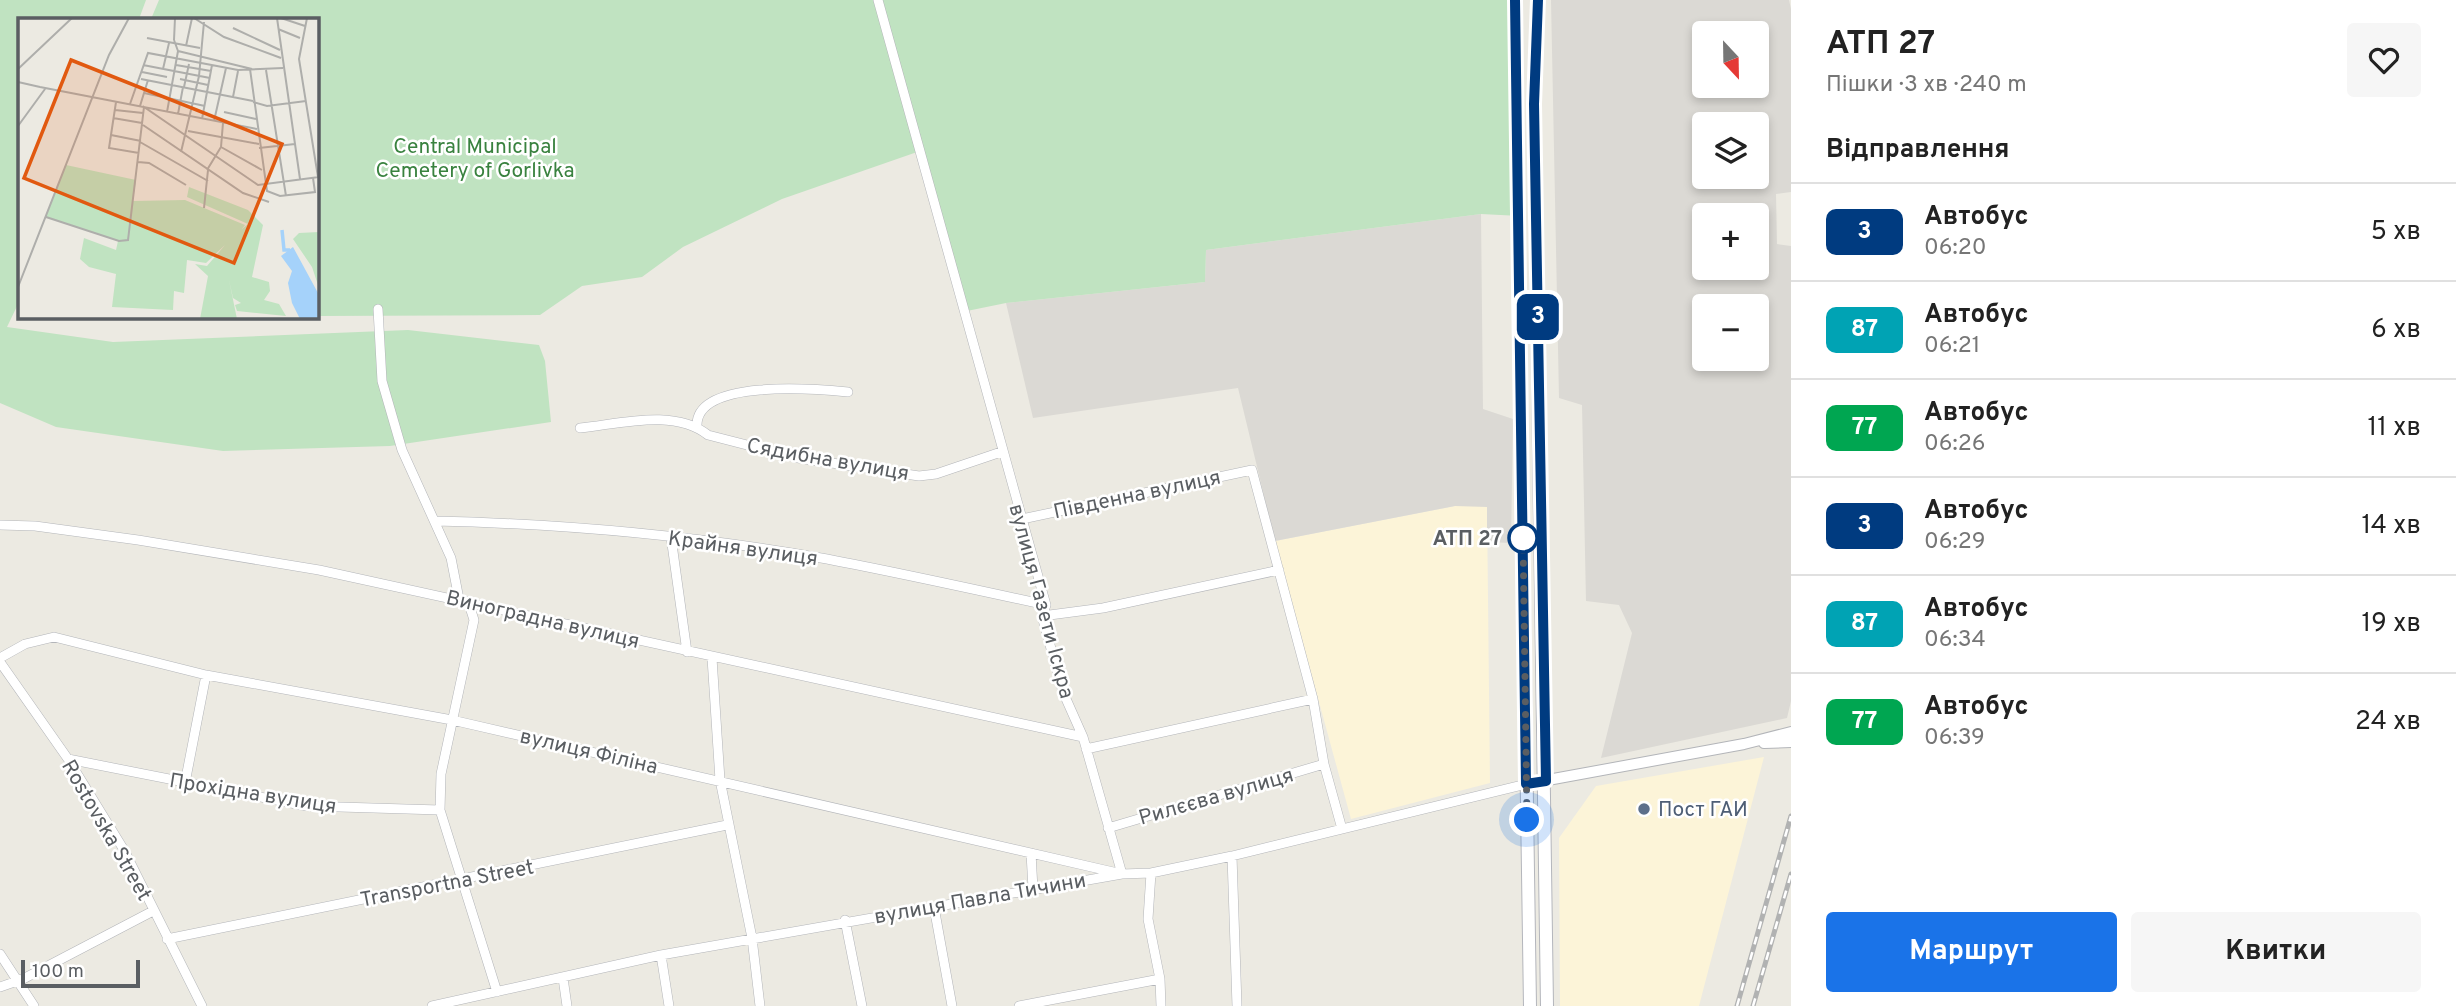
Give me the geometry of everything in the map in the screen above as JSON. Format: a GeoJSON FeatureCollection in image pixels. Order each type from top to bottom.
{"type":"FeatureCollection","features":[{"type":"Feature","properties":{"kind":"main road"},"geometry":{"type":"LineString","coordinates":[[1514,0],[1530,1006]]}},
{"type":"Feature","properties":{"kind":"main road"},"geometry":{"type":"LineString","coordinates":[[1538,0],[1534,104],[1548,1006]]}},
{"type":"Feature","properties":{"kind":"street","name":"вулиця Газети Іскра"},"geometry":{"type":"LineString","coordinates":[[878,0],[1046,605],[1042,616],[1063,692],[1083,737],[1122,874]]}},
{"type":"Feature","properties":{"kind":"street"},"geometry":{"type":"LineString","coordinates":[[378,309],[382,381],[402,450],[452,558],[464,600],[474,620],[441,774],[440,810],[464,880],[496,992]]}},
{"type":"Feature","properties":{"kind":"street"},"geometry":{"type":"LineString","coordinates":[[697,427],[702,410],[716,398],[801,388],[848,392]]}},
{"type":"Feature","properties":{"kind":"street","name":"Сядибна вулиця"},"geometry":{"type":"LineString","coordinates":[[580,428],[635,421],[670,421],[697,427],[708,435],[798,458],[919,476],[936,474],[1002,452]]}},
{"type":"Feature","properties":{"kind":"street","name":"Південна вулиця"},"geometry":{"type":"LineString","coordinates":[[1022,519],[1252,470],[1279,570]]}},
{"type":"Feature","properties":{"kind":"street","name":"Крайня вулиця"},"geometry":{"type":"LineString","coordinates":[[435,521],[512,523],[671,537],[825,559],[1046,605]]}},
{"type":"Feature","properties":{"kind":"street","name":"Виноградна вулиця"},"geometry":{"type":"LineString","coordinates":[[0,525],[138,540],[319,570],[1083,737]]}},
{"type":"Feature","properties":{"kind":"street"},"geometry":{"type":"LineString","coordinates":[[671,537],[687,652]]}},
{"type":"Feature","properties":{"kind":"street"},"geometry":{"type":"LineString","coordinates":[[1042,616],[1103,607],[1279,570],[1313,699],[1324,764],[1342,829]]}},
{"type":"Feature","properties":{"kind":"street","name":"вулиця Філіна"},"geometry":{"type":"LineString","coordinates":[[0,660],[24,644],[54,636],[206,675],[452,720],[1122,874]]}},
{"type":"Feature","properties":{"kind":"street"},"geometry":{"type":"LineString","coordinates":[[712,658],[720,780],[752,938],[760,1006]]}},
{"type":"Feature","properties":{"kind":"street","name":"Rostovska Street"},"geometry":{"type":"LineString","coordinates":[[0,660],[68,759],[124,850],[202,1006]]}},
{"type":"Feature","properties":{"kind":"street"},"geometry":{"type":"LineString","coordinates":[[185,783],[206,675]]}},
{"type":"Feature","properties":{"kind":"street"},"geometry":{"type":"LineString","coordinates":[[1086,749],[1313,699]]}},
{"type":"Feature","properties":{"kind":"street"},"geometry":{"type":"LineString","coordinates":[[1526,784],[1744,744],[1791,732]]}},
{"type":"Feature","properties":{"kind":"street"},"geometry":{"type":"LineString","coordinates":[[1744,744],[1791,742]]}},
{"type":"Feature","properties":{"kind":"street","name":"Прохідна вулиця"},"geometry":{"type":"LineString","coordinates":[[68,759],[306,806],[440,810]]}},
{"type":"Feature","properties":{"kind":"street","name":"Рилєєва вулиця"},"geometry":{"type":"LineString","coordinates":[[1108,828],[1324,764]]}},
{"type":"Feature","properties":{"kind":"street","name":"вулиця Павла Тичини"},"geometry":{"type":"LineString","coordinates":[[432,1006],[661,956],[845,920],[1122,874],[1151,873],[1232,856],[1526,784]]}},
{"type":"Feature","properties":{"kind":"street","name":"Transportna Street"},"geometry":{"type":"LineString","coordinates":[[167,939],[727,825]]}},
{"type":"Feature","properties":{"kind":"street"},"geometry":{"type":"LineString","coordinates":[[1031,853],[1033,890]]}},
{"type":"Feature","properties":{"kind":"street"},"geometry":{"type":"LineString","coordinates":[[1232,856],[1237,1006]]}},
{"type":"Feature","properties":{"kind":"street"},"geometry":{"type":"LineString","coordinates":[[1151,873],[1148,919],[1160,979],[1161,1006]]}},
{"type":"Feature","properties":{"kind":"street"},"geometry":{"type":"LineString","coordinates":[[934,907],[953,1006]]}},
{"type":"Feature","properties":{"kind":"street"},"geometry":{"type":"LineString","coordinates":[[0,987],[153,911]]}},
{"type":"Feature","properties":{"kind":"street"},"geometry":{"type":"LineString","coordinates":[[845,920],[862,1006]]}},
{"type":"Feature","properties":{"kind":"street"},"geometry":{"type":"LineString","coordinates":[[0,954],[34,1006]]}},
{"type":"Feature","properties":{"kind":"street"},"geometry":{"type":"LineString","coordinates":[[661,956],[669,1006]]}},
{"type":"Feature","properties":{"kind":"street"},"geometry":{"type":"LineString","coordinates":[[563,978],[568,1006]]}},
{"type":"Feature","properties":{"kind":"street"},"geometry":{"type":"LineString","coordinates":[[1019,1006],[1160,979]]}},
{"type":"Feature","properties":{"kind":"shaded area"},"geometry":{"type":"Polygon","coordinates":[[[1551,0],[1789,0],[1791,192],[1776,194],[1777,244],[1791,246],[1791,701],[1787,718],[1601,758],[1632,633],[1619,605],[1586,601],[1582,405],[1559,398],[1551,0]]]}},
{"type":"Feature","properties":{"kind":"shaded area"},"geometry":{"type":"Polygon","coordinates":[[[1481,214],[1483,409],[1513,419],[1511,543],[1487,542],[1487,507],[1455,506],[1275,541],[1238,388],[1033,418],[1006,303],[1205,282],[1206,250],[1481,214]]]}},
{"type":"Feature","properties":{"kind":"shaded area"},"geometry":{"type":"Polygon","coordinates":[[[1455,506],[1487,506],[1490,783],[1351,819],[1275,541],[1455,506]]]}},
{"type":"Feature","properties":{"kind":"shaded area"},"geometry":{"type":"Polygon","coordinates":[[[1764,757],[1699,1006],[1560,1006],[1559,838],[1596,786],[1764,757]]]}},
{"type":"Feature","properties":{"kind":"green space"},"geometry":{"type":"Polygon","coordinates":[[[0,0],[146,0],[139,18],[18,18],[18,304],[7,327],[113,342],[408,330],[539,345],[545,361],[551,422],[390,446],[223,451],[56,427],[0,403],[0,0]]]}},
{"type":"Feature","properties":{"kind":"green space","name":"Central Municipal Cemetery of Gorlivka"},"geometry":{"type":"Polygon","coordinates":[[[159,0],[1515,0],[1520,216],[1481,214],[1206,250],[1205,282],[1006,303],[962,312],[920,151],[782,199],[683,247],[642,277],[582,286],[540,315],[318,316],[318,18],[151,18],[159,0]]]}},
{"type":"Feature","properties":{"kind":"railway"},"geometry":{"type":"LineString","coordinates":[[1737,1006],[1791,816]]}},
{"type":"Feature","properties":{"kind":"railway"},"geometry":{"type":"LineString","coordinates":[[1753,1006],[1791,874]]}},
{"type":"Feature","properties":{"kind":"bus line","name":"3"},"geometry":{"type":"LineString","coordinates":[[1515,0],[1526,784],[1546,781],[1534,104],[1538,0]]}},
{"type":"Feature","properties":{"kind":"place","name":"АТП 27"},"geometry":{"type":"Point","coordinates":[1523,538]}},
{"type":"Feature","properties":{"kind":"place","name":"Пост ГАИ"},"geometry":{"type":"Point","coordinates":[1644,809]}},
{"type":"Feature","properties":{"kind":"route"},"geometry":{"type":"LineString","coordinates":[[1523,538],[1524,758],[1527,820]]}}]}
